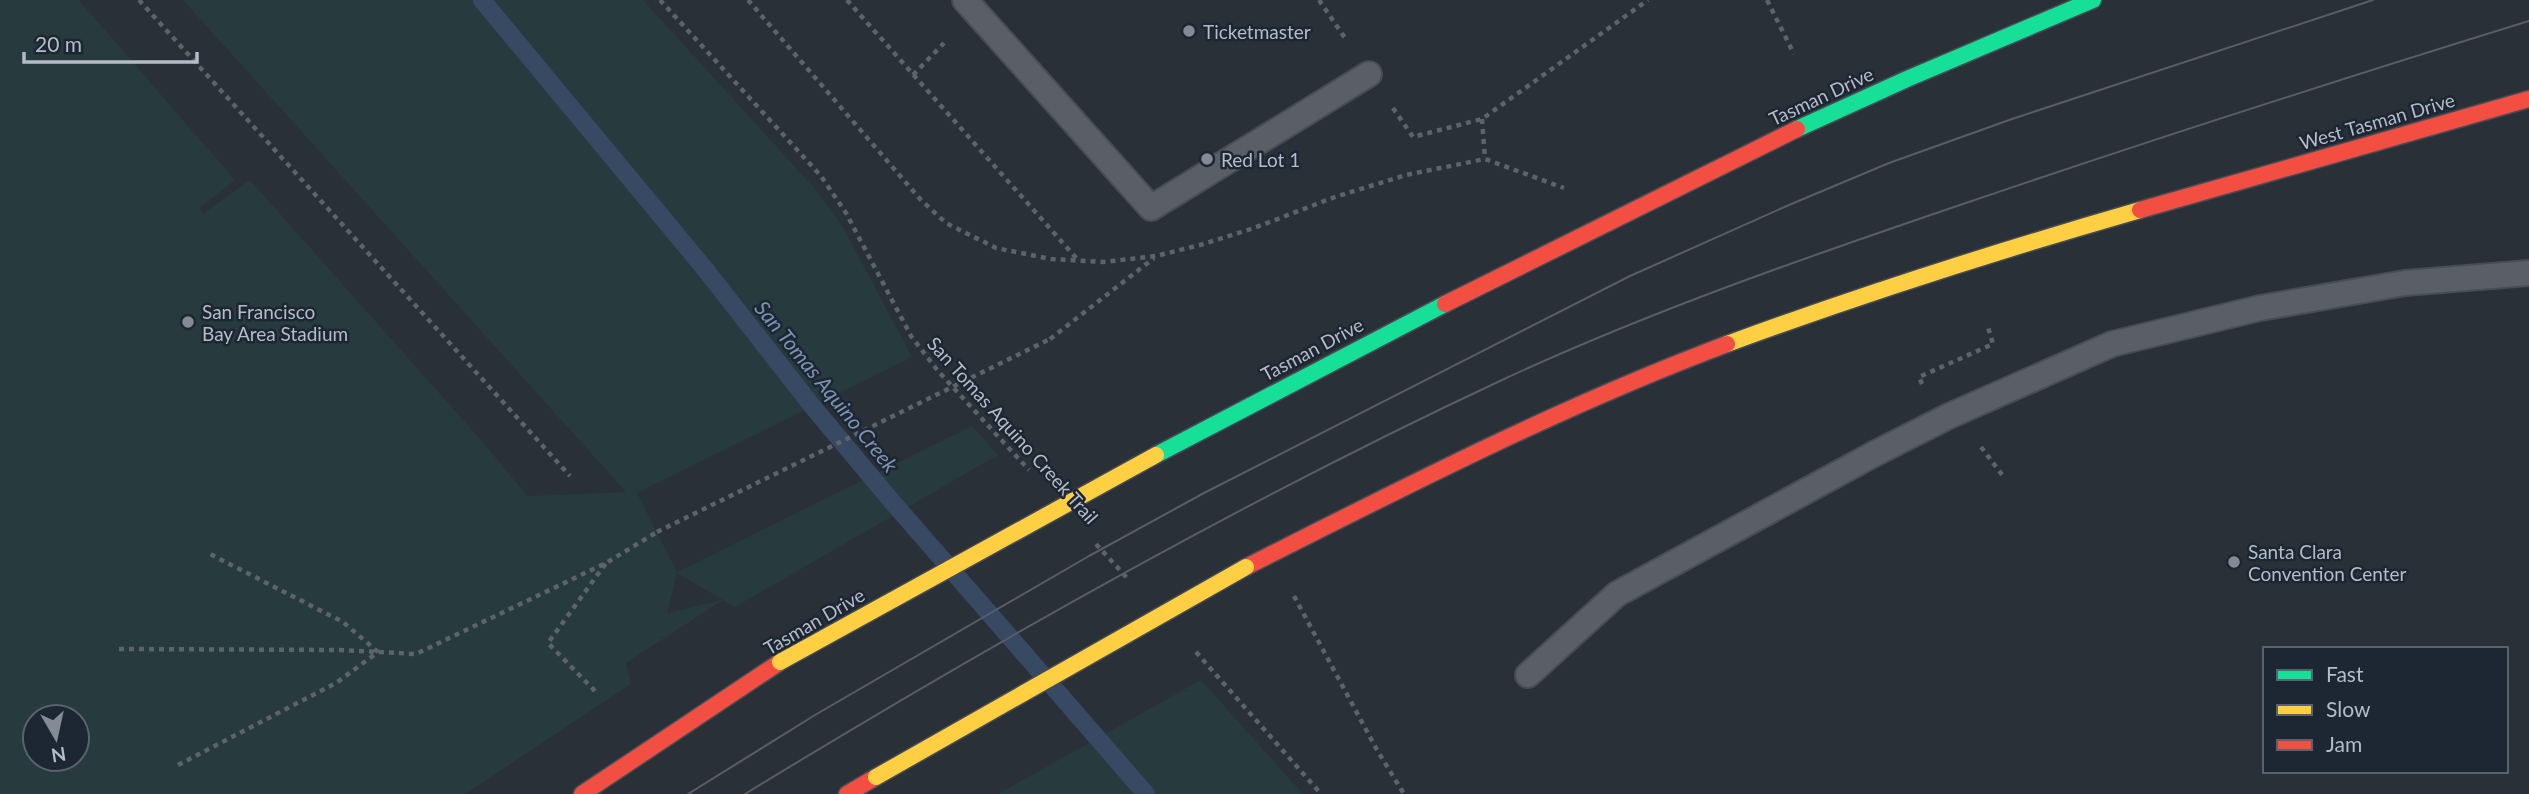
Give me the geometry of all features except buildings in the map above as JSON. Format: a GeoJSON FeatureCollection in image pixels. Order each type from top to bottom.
{"type":"FeatureCollection","features":[{"type":"Feature","properties":{"kind":"main road","name":"Tasman Drive"},"geometry":{"type":"LineString","coordinates":[[582,794],[780,662],[1156,455],[1437,307],[1799,128],[1943,63],[2093,0]]}},
{"type":"Feature","properties":{"kind":"main road","name":"West Tasman Drive"},"geometry":{"type":"LineString","coordinates":[[847,794],[1246,567],[1439,470],[1664,368],[1812,313],[1988,254],[2529,99]]}},
{"type":"Feature","properties":{"kind":"lane"},"geometry":{"type":"LineString","coordinates":[[965,0],[1151,208],[1369,74]]}},
{"type":"Feature","properties":{"kind":"lane"},"geometry":{"type":"LineString","coordinates":[[1528,675],[1617,594],[1949,416],[2112,344],[2260,307],[2405,284],[2529,273]]}},
{"type":"Feature","properties":{"kind":"path"},"geometry":{"type":"LineString","coordinates":[[139,0],[570,476]]}},
{"type":"Feature","properties":{"kind":"path","name":"San Tomas Aquino Creek Trail"},"geometry":{"type":"LineString","coordinates":[[660,0],[821,176],[846,213],[911,336],[938,371],[1031,473]]}},
{"type":"Feature","properties":{"kind":"path"},"geometry":{"type":"LineString","coordinates":[[846,0],[1079,261]]}},
{"type":"Feature","properties":{"kind":"path"},"geometry":{"type":"LineString","coordinates":[[1319,0],[1413,137],[1482,119],[1648,0]]}},
{"type":"Feature","properties":{"kind":"path"},"geometry":{"type":"LineString","coordinates":[[1767,0],[1794,54]]}},
{"type":"Feature","properties":{"kind":"path"},"geometry":{"type":"LineString","coordinates":[[1482,119],[1485,159],[1534,176]]}},
{"type":"Feature","properties":{"kind":"path"},"geometry":{"type":"LineString","coordinates":[[119,649],[416,654],[606,563],[657,532],[1050,339],[1156,256]]}},
{"type":"Feature","properties":{"kind":"path"},"geometry":{"type":"LineString","coordinates":[[1924,387],[1919,377],[1993,344],[1988,327]]}},
{"type":"Feature","properties":{"kind":"path"},"geometry":{"type":"LineString","coordinates":[[1980,446],[2003,476]]}},
{"type":"Feature","properties":{"kind":"path","name":"San Tomas Aquino Creek Trail"},"geometry":{"type":"LineString","coordinates":[[1087,534],[1133,584]]}},
{"type":"Feature","properties":{"kind":"path"},"geometry":{"type":"LineString","coordinates":[[208,553],[343,622],[378,652]]}},
{"type":"Feature","properties":{"kind":"path"},"geometry":{"type":"LineString","coordinates":[[595,691],[548,643],[606,563]]}},
{"type":"Feature","properties":{"kind":"path"},"geometry":{"type":"LineString","coordinates":[[1303,613],[1377,750],[1404,794]]}},
{"type":"Feature","properties":{"kind":"path"},"geometry":{"type":"LineString","coordinates":[[1189,645],[1321,794]]}},
{"type":"Feature","properties":{"kind":"path"},"geometry":{"type":"LineString","coordinates":[[178,765],[336,683],[378,652]]}},
{"type":"Feature","properties":{"kind":"green space"},"geometry":{"type":"Polygon","coordinates":[[[0,0],[79,0],[235,180],[199,208],[203,214],[250,180],[528,496],[626,492],[183,0],[643,0],[817,191],[843,227],[912,357],[637,493],[677,572],[972,426],[998,455],[735,607],[723,600],[626,663],[631,684],[465,794],[0,794],[0,0]],[[677,573],[667,613],[723,600],[677,573]]]}},
{"type":"Feature","properties":{"kind":"green space"},"geometry":{"type":"Polygon","coordinates":[[[1201,680],[1303,794],[998,794],[1201,680]]]}},
{"type":"Feature","properties":{"kind":"waterway","name":"San Tomas Aquino Creek"},"geometry":{"type":"LineString","coordinates":[[482,0],[705,269],[813,407],[889,498],[1146,794]]}},
{"type":"Feature","properties":{"kind":"tram line"},"geometry":{"type":"LineString","coordinates":[[688,794],[815,715],[1089,556],[1204,493],[1630,276],[1889,163],[2012,119],[2373,0]]}},
{"type":"Feature","properties":{"kind":"tram line"},"geometry":{"type":"LineString","coordinates":[[745,794],[1023,629],[1212,525],[1405,427],[1557,355],[1728,286],[1902,225],[2172,134],[2529,21]]}},
{"type":"Feature","properties":{"kind":"traffic: fast"},"geometry":{"type":"LineString","coordinates":[[1797,129],[2093,0]]}},
{"type":"Feature","properties":{"kind":"traffic: fast"},"geometry":{"type":"LineString","coordinates":[[1156,455],[1445,304]]}},
{"type":"Feature","properties":{"kind":"traffic: slow"},"geometry":{"type":"LineString","coordinates":[[1727,344],[1932,273],[2140,210]]}},
{"type":"Feature","properties":{"kind":"traffic: slow"},"geometry":{"type":"LineString","coordinates":[[780,662],[1156,455]]}},
{"type":"Feature","properties":{"kind":"traffic: slow"},"geometry":{"type":"LineString","coordinates":[[876,777],[1246,567]]}},
{"type":"Feature","properties":{"kind":"traffic: jam"},"geometry":{"type":"LineString","coordinates":[[2140,210],[2529,99]]}},
{"type":"Feature","properties":{"kind":"traffic: jam"},"geometry":{"type":"LineString","coordinates":[[1445,304],[1797,129]]}},
{"type":"Feature","properties":{"kind":"traffic: jam"},"geometry":{"type":"LineString","coordinates":[[1246,567],[1544,421],[1727,344]]}},
{"type":"Feature","properties":{"kind":"traffic: jam"},"geometry":{"type":"LineString","coordinates":[[582,794],[780,662]]}},
{"type":"Feature","properties":{"kind":"traffic: jam"},"geometry":{"type":"LineString","coordinates":[[847,794],[876,777]]}},
{"type":"Feature","properties":{"kind":"place","name":"Ticketmaster"},"geometry":{"type":"Point","coordinates":[1189,31]}},
{"type":"Feature","properties":{"kind":"place","name":"Red Lot 1"},"geometry":{"type":"Point","coordinates":[1207,159]}},
{"type":"Feature","properties":{"kind":"place","name":"San Francisco Bay Area Stadium"},"geometry":{"type":"Point","coordinates":[188,322]}},
{"type":"Feature","properties":{"kind":"place","name":"Santa Clara Convention Center"},"geometry":{"type":"Point","coordinates":[2234,562]}}]}
